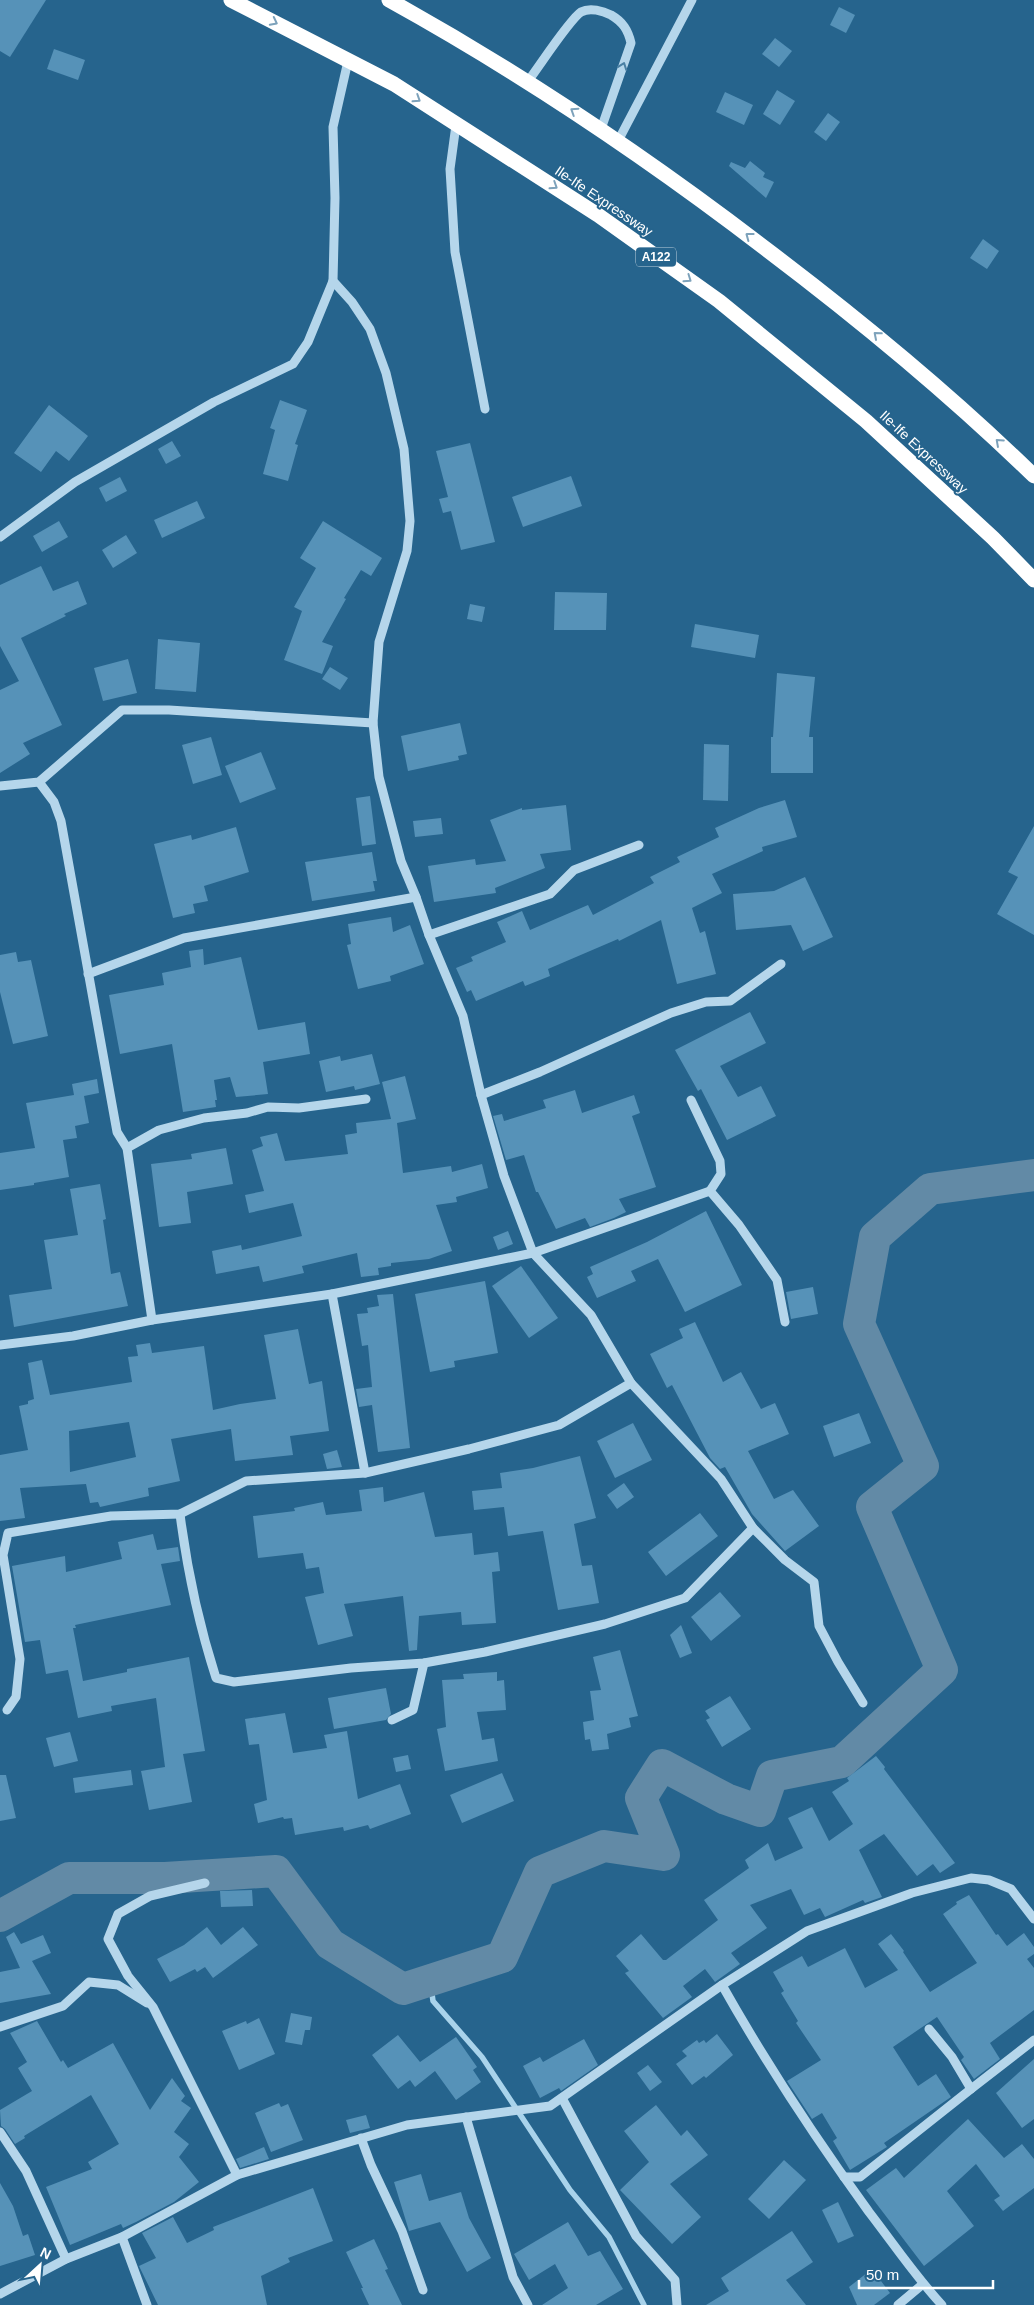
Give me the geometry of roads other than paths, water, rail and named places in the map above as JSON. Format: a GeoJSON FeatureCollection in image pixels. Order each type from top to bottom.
{"type":"FeatureCollection","features":[{"type":"Feature","properties":{"kind":"highway","name":"Ile-Ife Expressway"},"geometry":{"type":"LineString","coordinates":[[231,0],[394,84],[598,215],[719,301],[866,421],[992,538],[1034,580]]}},
{"type":"Feature","properties":{"kind":"highway"},"geometry":{"type":"LineString","coordinates":[[389,0],[528,81],[601,129],[716,211],[860,321],[975,421],[1034,476]]}},
{"type":"Feature","properties":{"kind":"street"},"geometry":{"type":"LineString","coordinates":[[618,141],[692,0]]}},
{"type":"Feature","properties":{"kind":"street"},"geometry":{"type":"LineString","coordinates":[[528,81],[565,31],[582,12],[597,10],[619,20],[628,30],[631,43],[601,129]]}},
{"type":"Feature","properties":{"kind":"street"},"geometry":{"type":"LineString","coordinates":[[0,537],[75,482],[214,402],[293,364],[308,342],[333,281],[335,198],[333,126],[348,61]]}},
{"type":"Feature","properties":{"kind":"street"},"geometry":{"type":"LineString","coordinates":[[456,125],[450,169],[455,252],[485,408]]}},
{"type":"Feature","properties":{"kind":"street"},"geometry":{"type":"LineString","coordinates":[[333,281],[352,302],[370,329],[386,373],[404,449],[410,521],[407,551],[379,642],[373,723],[379,777],[401,861],[463,1016],[480,1096],[504,1176],[533,1253],[591,1315],[631,1383],[721,1480],[753,1528],[785,1560],[814,1582],[819,1626],[863,1703]]}},
{"type":"Feature","properties":{"kind":"street"},"geometry":{"type":"LineString","coordinates":[[0,786],[39,782],[122,710],[170,710],[373,723]]}},
{"type":"Feature","properties":{"kind":"street"},"geometry":{"type":"LineString","coordinates":[[39,782],[54,802],[61,821],[117,1132],[127,1148],[152,1320]]}},
{"type":"Feature","properties":{"kind":"street"},"geometry":{"type":"LineString","coordinates":[[429,935],[550,894],[574,870],[639,846]]}},
{"type":"Feature","properties":{"kind":"street"},"geometry":{"type":"LineString","coordinates":[[88,974],[184,938],[416,897]]}},
{"type":"Feature","properties":{"kind":"street"},"geometry":{"type":"LineString","coordinates":[[480,1096],[540,1072],[671,1013],[706,1002],[730,1001],[781,964]]}},
{"type":"Feature","properties":{"kind":"street"},"geometry":{"type":"LineString","coordinates":[[127,1148],[159,1130],[204,1118],[247,1113],[268,1107],[299,1108],[366,1099]]}},
{"type":"Feature","properties":{"kind":"street"},"geometry":{"type":"LineString","coordinates":[[0,1345],[73,1336],[152,1320],[332,1294],[533,1253],[710,1191],[720,1174],[720,1161],[691,1100]]}},
{"type":"Feature","properties":{"kind":"street"},"geometry":{"type":"LineString","coordinates":[[710,1191],[739,1225],[777,1280],[785,1322]]}},
{"type":"Feature","properties":{"kind":"street"},"geometry":{"type":"LineString","coordinates":[[332,1294],[365,1473]]}},
{"type":"Feature","properties":{"kind":"street"},"geometry":{"type":"LineString","coordinates":[[7,1710],[16,1697],[20,1658],[3,1555],[8,1533],[111,1516],[180,1514],[246,1481],[365,1473],[469,1450],[559,1424],[631,1383]]}},
{"type":"Feature","properties":{"kind":"street"},"geometry":{"type":"LineString","coordinates":[[180,1514],[186,1557],[207,1649],[216,1678],[234,1682],[351,1668],[424,1663],[485,1652],[605,1624],[685,1598],[753,1528]]}},
{"type":"Feature","properties":{"kind":"street"},"geometry":{"type":"LineString","coordinates":[[392,1720],[413,1710],[424,1663]]}},
{"type":"Feature","properties":{"kind":"street"},"geometry":{"type":"LineString","coordinates":[[0,2294],[66,2259],[122,2237],[237,2175],[407,2125],[550,2106],[722,1985],[807,1931],[912,1893],[971,1878],[989,1880],[1011,1889],[1034,1919]]}},
{"type":"Feature","properties":{"kind":"street"},"geometry":{"type":"LineString","coordinates":[[205,1883],[150,1896],[118,1914],[108,1939],[128,1976],[153,2006],[237,2175]]}},
{"type":"Feature","properties":{"kind":"street"},"geometry":{"type":"LineString","coordinates":[[0,2027],[62,2006],[89,1982],[118,1985],[153,2006]]}},
{"type":"Feature","properties":{"kind":"street"},"geometry":{"type":"LineString","coordinates":[[722,1985],[753,2039],[844,2177],[922,2284],[942,2305]]}},
{"type":"Feature","properties":{"kind":"street"},"geometry":{"type":"LineString","coordinates":[[929,2029],[952,2057],[971,2089]]}},
{"type":"Feature","properties":{"kind":"street"},"geometry":{"type":"LineString","coordinates":[[844,2177],[860,2177],[1034,2040]]}},
{"type":"Feature","properties":{"kind":"street"},"geometry":{"type":"LineString","coordinates":[[562,2098],[636,2236],[674,2280],[677,2305]]}},
{"type":"Feature","properties":{"kind":"street"},"geometry":{"type":"LineString","coordinates":[[466,2117],[513,2277],[528,2305]]}},
{"type":"Feature","properties":{"kind":"street"},"geometry":{"type":"LineString","coordinates":[[0,2132],[26,2171],[66,2259]]}},
{"type":"Feature","properties":{"kind":"street"},"geometry":{"type":"LineString","coordinates":[[361,2138],[371,2165],[402,2231],[424,2290]]}},
{"type":"Feature","properties":{"kind":"street"},"geometry":{"type":"LineString","coordinates":[[122,2237],[147,2305]]}},
{"type":"Feature","properties":{"kind":"street"},"geometry":{"type":"LineString","coordinates":[[898,2305],[922,2284]]}},
{"type":"Feature","properties":{"kind":"waterway"},"geometry":{"type":"LineString","coordinates":[[0,1916],[69,1878],[165,1878],[276,1871],[330,1944],[403,1989],[502,1957],[540,1872],[604,1846],[664,1855],[641,1798],[662,1765],[726,1799],[760,1811],[772,1776],[842,1762],[942,1670],[872,1507],[923,1466],[859,1324],[875,1237],[930,1189],[1034,1175]]}},
{"type":"Feature","properties":{"kind":"waterway"},"geometry":{"type":"LineString","coordinates":[[430,1980],[433,2001],[482,2057],[570,2190],[609,2237],[644,2305]]}}]}
